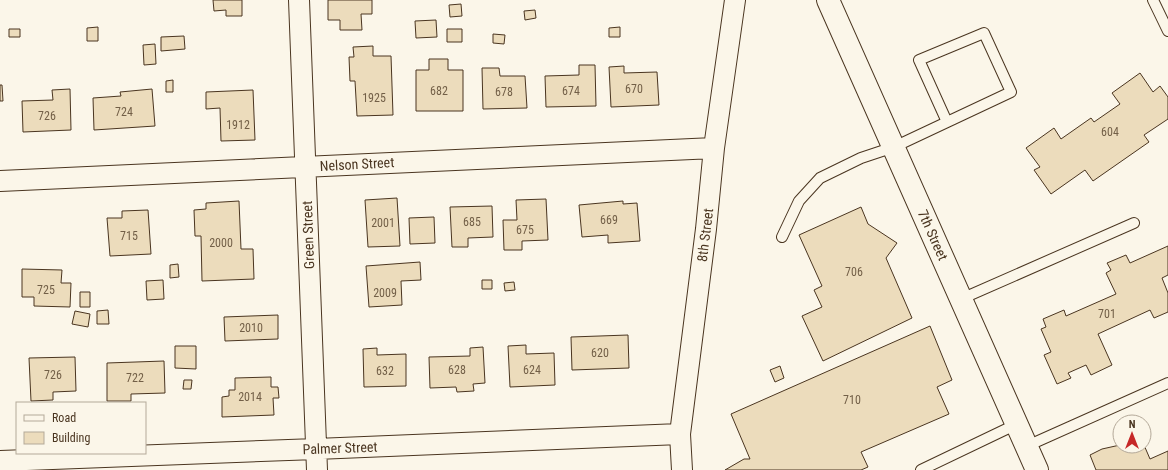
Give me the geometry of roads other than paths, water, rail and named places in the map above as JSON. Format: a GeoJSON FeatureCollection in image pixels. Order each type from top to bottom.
{"type":"FeatureCollection","features":[{"type":"Feature","properties":{"kind":"street","name":"Green Street"},"geometry":{"type":"LineString","coordinates":[[299,0],[317,470]]}},
{"type":"Feature","properties":{"kind":"street","name":"8th Street"},"geometry":{"type":"LineString","coordinates":[[682,470],[680,434],[706,229],[714,148],[735,0]]}},
{"type":"Feature","properties":{"kind":"street","name":"7th Street"},"geometry":{"type":"LineString","coordinates":[[828,0],[1038,470]]}},
{"type":"Feature","properties":{"kind":"street","name":"Nelson Street"},"geometry":{"type":"LineString","coordinates":[[0,181],[714,148]]}},
{"type":"Feature","properties":{"kind":"street","name":"Palmer Street"},"geometry":{"type":"LineString","coordinates":[[0,461],[680,434]]}},
{"type":"Feature","properties":{"kind":"lane"},"geometry":{"type":"LineString","coordinates":[[1153,0],[1168,31]]}},
{"type":"Feature","properties":{"kind":"lane"},"geometry":{"type":"LineString","coordinates":[[782,237],[799,201],[820,178],[861,158],[894,147],[1011,92],[984,33],[919,60],[947,122]]}},
{"type":"Feature","properties":{"kind":"lane"},"geometry":{"type":"LineString","coordinates":[[961,299],[1134,223]]}},
{"type":"Feature","properties":{"kind":"lane"},"geometry":{"type":"LineString","coordinates":[[1027,446],[1168,383]]}},
{"type":"Feature","properties":{"kind":"lane"},"geometry":{"type":"LineString","coordinates":[[922,470],[1017,424]]}}]}
